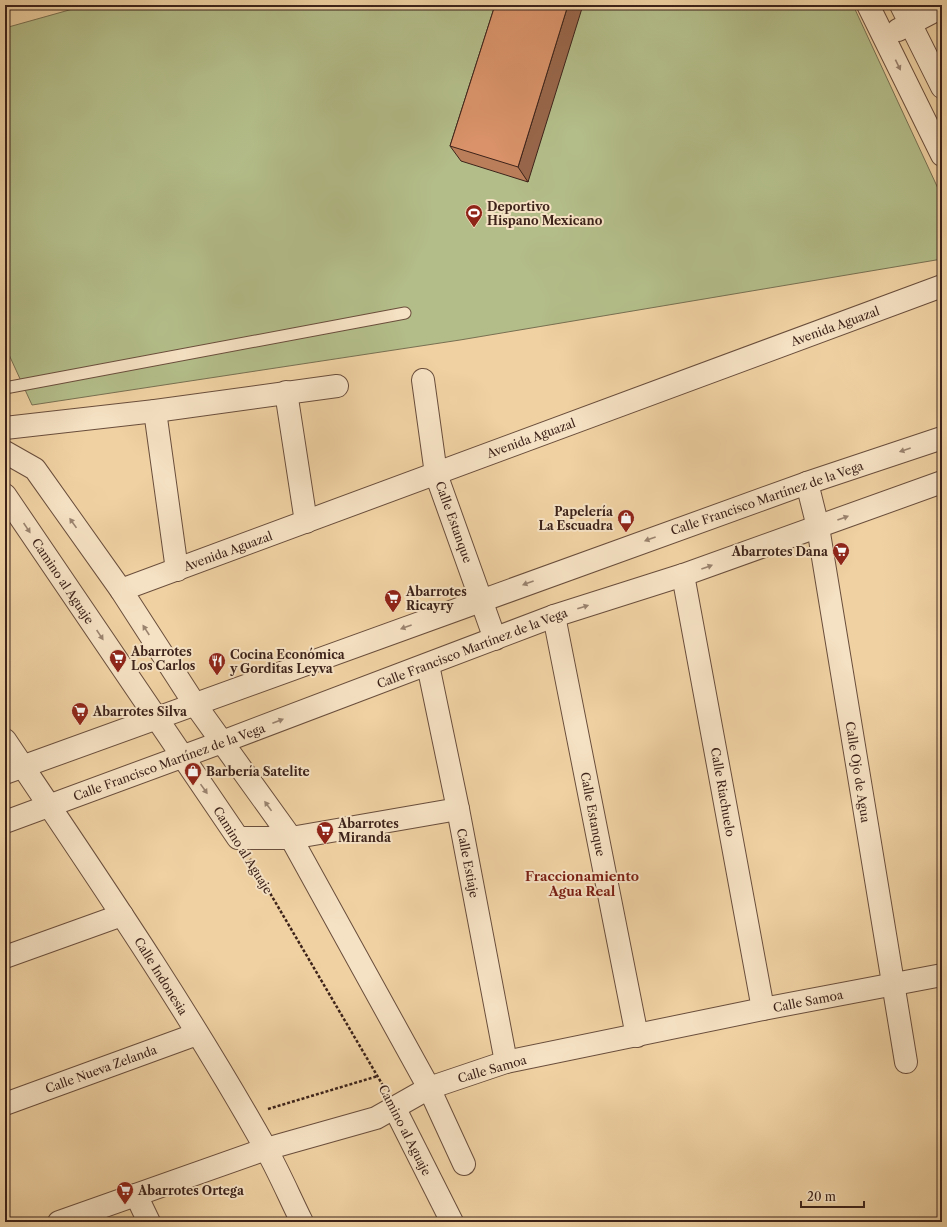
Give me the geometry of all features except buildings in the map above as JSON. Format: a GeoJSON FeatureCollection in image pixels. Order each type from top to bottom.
{"type":"FeatureCollection","features":[{"type":"Feature","properties":{"kind":"street"},"geometry":{"type":"LineString","coordinates":[[868,5],[941,151]]}},
{"type":"Feature","properties":{"kind":"street"},"geometry":{"type":"LineString","coordinates":[[884,37],[906,14],[942,7]]}},
{"type":"Feature","properties":{"kind":"street"},"geometry":{"type":"LineString","coordinates":[[906,14],[942,87]]}},
{"type":"Feature","properties":{"kind":"street","name":"Avenida Aguazal"},"geometry":{"type":"LineString","coordinates":[[121,590],[942,286]]}},
{"type":"Feature","properties":{"kind":"street","name":"Calle Estanque"},"geometry":{"type":"LineString","coordinates":[[423,380],[436,474],[495,639]]}},
{"type":"Feature","properties":{"kind":"street"},"geometry":{"type":"LineString","coordinates":[[5,428],[155,411],[337,386]]}},
{"type":"Feature","properties":{"kind":"street"},"geometry":{"type":"LineString","coordinates":[[286,392],[306,522]]}},
{"type":"Feature","properties":{"kind":"street"},"geometry":{"type":"LineString","coordinates":[[155,411],[177,570]]}},
{"type":"Feature","properties":{"kind":"street","name":"Calle Francisco Martínez de la Vega"},"geometry":{"type":"LineString","coordinates":[[14,770],[194,703],[808,483],[942,438]]}},
{"type":"Feature","properties":{"kind":"street"},"geometry":{"type":"LineString","coordinates":[[5,452],[35,470],[121,590],[194,703],[291,838],[429,1088],[464,1164]]}},
{"type":"Feature","properties":{"kind":"street","name":"Calle Francisco Martínez de la Vega"},"geometry":{"type":"LineString","coordinates":[[5,822],[428,665],[554,616],[683,575],[942,482]]}},
{"type":"Feature","properties":{"kind":"street","name":"Calle Ojo de Agua"},"geometry":{"type":"LineString","coordinates":[[808,483],[818,527],[892,985],[906,1062]]}},
{"type":"Feature","properties":{"kind":"street","name":"Camino al Aguaje"},"geometry":{"type":"LineString","coordinates":[[5,495],[155,718],[238,838]]}},
{"type":"Feature","properties":{"kind":"street","name":"Calle Riachuelo"},"geometry":{"type":"LineString","coordinates":[[683,575],[763,1009]]}},
{"type":"Feature","properties":{"kind":"street","name":"Calle Estanque"},"geometry":{"type":"LineString","coordinates":[[554,616],[637,1036]]}},
{"type":"Feature","properties":{"kind":"street","name":"Calle Estiaje"},"geometry":{"type":"LineString","coordinates":[[428,665],[458,809],[506,1062]]}},
{"type":"Feature","properties":{"kind":"street","name":"Calle Indonesia"},"geometry":{"type":"LineString","coordinates":[[5,740],[14,770],[49,806],[122,915],[198,1034],[266,1149],[302,1222]]}},
{"type":"Feature","properties":{"kind":"street"},"geometry":{"type":"LineString","coordinates":[[238,838],[291,838],[458,809]]}},
{"type":"Feature","properties":{"kind":"street"},"geometry":{"type":"LineString","coordinates":[[5,958],[122,915]]}},
{"type":"Feature","properties":{"kind":"street","name":"Calle Samoa"},"geometry":{"type":"LineString","coordinates":[[59,1222],[266,1149],[376,1118],[395,1109],[429,1088],[506,1062],[763,1009],[942,975]]}},
{"type":"Feature","properties":{"kind":"street","name":"Calle Nueva Zelanda"},"geometry":{"type":"LineString","coordinates":[[5,1104],[198,1034]]}},
{"type":"Feature","properties":{"kind":"street","name":"Camino al Aguaje"},"geometry":{"type":"LineString","coordinates":[[395,1109],[452,1222]]}},
{"type":"Feature","properties":{"kind":"street"},"geometry":{"type":"LineString","coordinates":[[136,1195],[149,1222]]}},
{"type":"Feature","properties":{"kind":"lane"},"geometry":{"type":"LineString","coordinates":[[5,388],[405,313]]}},
{"type":"Feature","properties":{"kind":"path","name":"Camino al Aguaje"},"geometry":{"type":"LineString","coordinates":[[238,838],[378,1076],[395,1109]]}},
{"type":"Feature","properties":{"kind":"path"},"geometry":{"type":"LineString","coordinates":[[246,1116],[378,1076]]}},
{"type":"Feature","properties":{"kind":"green space","name":"Deportivo Hispano Mexicano"},"geometry":{"type":"Polygon","coordinates":[[[87,5],[853,5],[942,197],[942,259],[460,340],[32,405],[5,346],[5,28],[87,5]]]}},
{"type":"Feature","properties":{"kind":"place","name":"Deportivo Hispano Mexicano"},"geometry":{"type":"Point","coordinates":[474,228]}},
{"type":"Feature","properties":{"kind":"place","name":"Papelería La Escuadra"},"geometry":{"type":"Point","coordinates":[626,533]}},
{"type":"Feature","properties":{"kind":"place","name":"Abarrotes Dana"},"geometry":{"type":"Point","coordinates":[841,566]}},
{"type":"Feature","properties":{"kind":"place","name":"Abarrotes Ricayry"},"geometry":{"type":"Point","coordinates":[393,613]}},
{"type":"Feature","properties":{"kind":"place","name":"Abarrotes Los Carlos"},"geometry":{"type":"Point","coordinates":[118,673]}},
{"type":"Feature","properties":{"kind":"place","name":"Cocina Económica y Gorditas Leyva"},"geometry":{"type":"Point","coordinates":[217,676]}},
{"type":"Feature","properties":{"kind":"place","name":"Abarrotes Silva"},"geometry":{"type":"Point","coordinates":[80,726]}},
{"type":"Feature","properties":{"kind":"place","name":"Barbería Satelite"},"geometry":{"type":"Point","coordinates":[193,786]}},
{"type":"Feature","properties":{"kind":"place","name":"Abarrotes Miranda"},"geometry":{"type":"Point","coordinates":[325,845]}},
{"type":"Feature","properties":{"kind":"place","name":"Abarrotes Ortega"},"geometry":{"type":"Point","coordinates":[125,1205]}},
{"type":"Feature","properties":{"kind":"district","name":"Fraccionamiento Agua Real"},"geometry":{"type":"Point","coordinates":[582,884]}}]}
